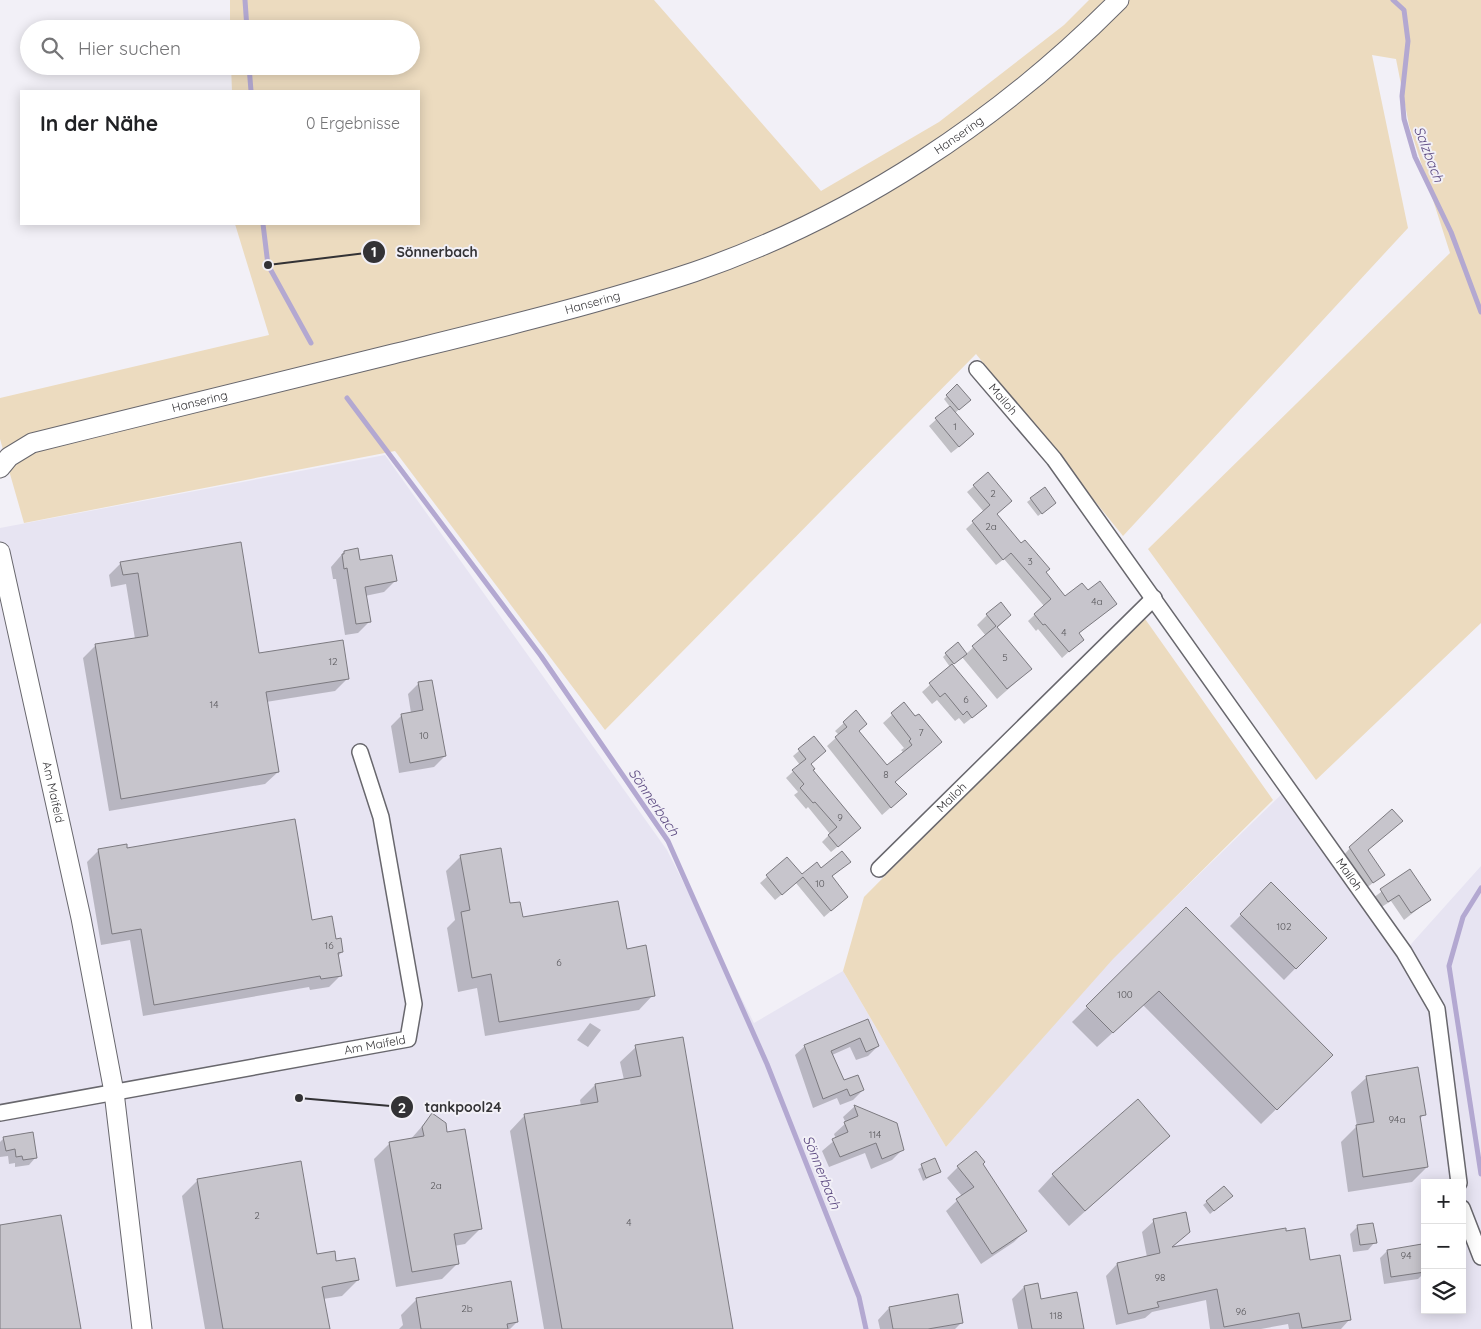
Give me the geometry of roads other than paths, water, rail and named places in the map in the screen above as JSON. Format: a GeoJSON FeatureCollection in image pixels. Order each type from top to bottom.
{"type":"FeatureCollection","features":[{"type":"Feature","properties":{"kind":"street","name":"Hansering"},"geometry":{"type":"LineString","coordinates":[[0,466],[14,453],[32,443],[541,318],[696,271],[776,239],[842,207],[899,175],[970,129],[1056,61],[1119,0]]}},
{"type":"Feature","properties":{"kind":"street","name":"Mailoh"},"geometry":{"type":"LineString","coordinates":[[977,369],[1054,459],[1404,952],[1437,1009],[1458,1179]]}},
{"type":"Feature","properties":{"kind":"street","name":"Am Maifeld"},"geometry":{"type":"LineString","coordinates":[[0,552],[81,918],[114,1092],[142,1329]]}},
{"type":"Feature","properties":{"kind":"street","name":"Mailoh"},"geometry":{"type":"LineString","coordinates":[[879,869],[1154,598]]}},
{"type":"Feature","properties":{"kind":"street","name":"Am Maifeld"},"geometry":{"type":"LineString","coordinates":[[0,1113],[408,1038],[414,1004],[381,817],[360,752]]}},
{"type":"Feature","properties":{"kind":"street"},"geometry":{"type":"LineString","coordinates":[[1466,1218],[1481,1257]]}},
{"type":"Feature","properties":{"kind":"waterway","name":"Sönnerbach"},"geometry":{"type":"LineString","coordinates":[[245,0],[246,20]]}},
{"type":"Feature","properties":{"kind":"waterway","name":"Salzbach"},"geometry":{"type":"LineString","coordinates":[[1393,0],[1404,10],[1408,41],[1402,96],[1404,119],[1415,157],[1451,232],[1481,312]]}},
{"type":"Feature","properties":{"kind":"waterway","name":"Sönnerbach"},"geometry":{"type":"LineString","coordinates":[[250,75],[251,90]]}},
{"type":"Feature","properties":{"kind":"waterway","name":"Sönnerbach"},"geometry":{"type":"LineString","coordinates":[[263,225],[268,265],[311,343]]}},
{"type":"Feature","properties":{"kind":"waterway","name":"Sönnerbach"},"geometry":{"type":"LineString","coordinates":[[347,398],[541,656],[668,841],[767,1064],[859,1297],[866,1329]]}},
{"type":"Feature","properties":{"kind":"waterway","name":"Salzbach"},"geometry":{"type":"LineString","coordinates":[[1481,888],[1463,917],[1449,966],[1481,1174]]}},
{"type":"Feature","properties":{"kind":"place","name":"Sönnerbach"},"geometry":{"type":"Point","coordinates":[268,265]}},
{"type":"Feature","properties":{"kind":"place","name":"tankpool24"},"geometry":{"type":"Point","coordinates":[299,1098]}}]}
